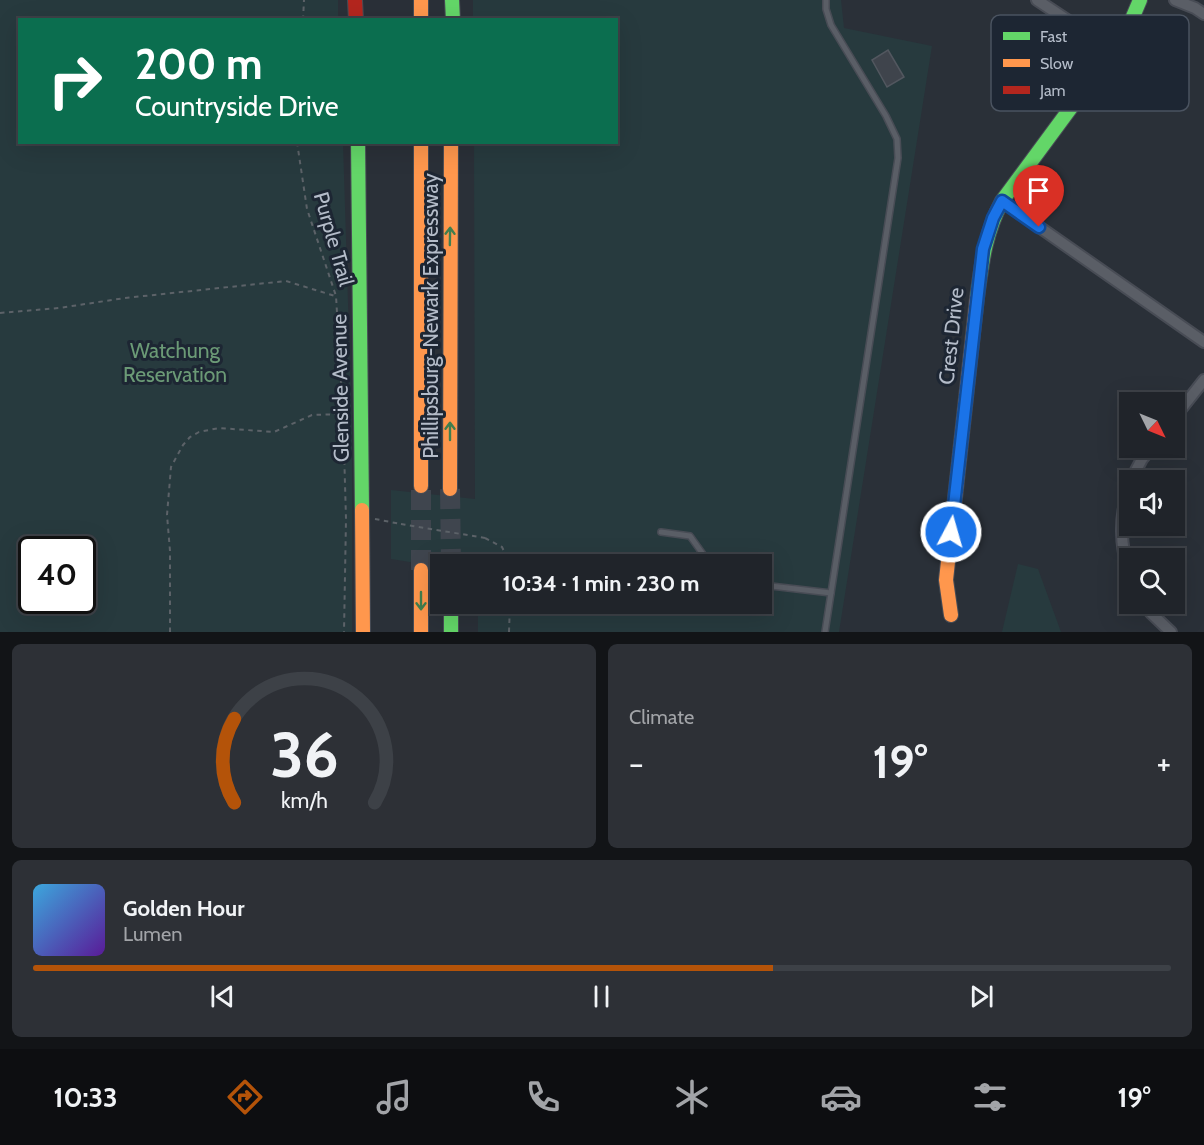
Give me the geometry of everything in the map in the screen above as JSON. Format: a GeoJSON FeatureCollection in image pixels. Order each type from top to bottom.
{"type":"FeatureCollection","features":[{"type":"Feature","properties":{"kind":"main road"},"geometry":{"type":"LineString","coordinates":[[355,0],[356,18]]}},
{"type":"Feature","properties":{"kind":"main road"},"geometry":{"type":"LineString","coordinates":[[421,0],[421,18]]}},
{"type":"Feature","properties":{"kind":"main road"},"geometry":{"type":"LineString","coordinates":[[452,0],[453,18]]}},
{"type":"Feature","properties":{"kind":"main road","name":"Crest Drive"},"geometry":{"type":"LineString","coordinates":[[1134,15],[1140,0]]}},
{"type":"Feature","properties":{"kind":"main road","name":"Crest Drive"},"geometry":{"type":"LineString","coordinates":[[951,615],[946,580],[983,249],[993,218],[1002,201],[1069,111]]}},
{"type":"Feature","properties":{"kind":"main road","name":"Glenside Avenue"},"geometry":{"type":"LineString","coordinates":[[357,144],[363,632]]}},
{"type":"Feature","properties":{"kind":"main road","name":"Phillipsburg-Newark Expressway"},"geometry":{"type":"LineString","coordinates":[[421,144],[421,486]]}},
{"type":"Feature","properties":{"kind":"main road","name":"Phillipsburg-Newark Expressway"},"geometry":{"type":"LineString","coordinates":[[450,489],[449,329],[452,144]]}},
{"type":"Feature","properties":{"kind":"main road"},"geometry":{"type":"LineString","coordinates":[[421,570],[421,632]]}},
{"type":"Feature","properties":{"kind":"main road"},"geometry":{"type":"LineString","coordinates":[[451,614],[451,632]]}},
{"type":"Feature","properties":{"kind":"street"},"geometry":{"type":"LineString","coordinates":[[1037,0],[1060,15]]}},
{"type":"Feature","properties":{"kind":"street"},"geometry":{"type":"LineString","coordinates":[[1175,0],[1204,14]]}},
{"type":"Feature","properties":{"kind":"street"},"geometry":{"type":"LineString","coordinates":[[1002,201],[1204,342]]}},
{"type":"Feature","properties":{"kind":"street"},"geometry":{"type":"LineString","coordinates":[[1185,404],[1204,380]]}},
{"type":"Feature","properties":{"kind":"street"},"geometry":{"type":"LineString","coordinates":[[1151,614],[1171,632]]}},
{"type":"Feature","properties":{"kind":"lane"},"geometry":{"type":"LineString","coordinates":[[825,0],[825,9],[831,25],[886,116],[897,139],[898,158],[825,632]]}},
{"type":"Feature","properties":{"kind":"lane"},"geometry":{"type":"LineString","coordinates":[[661,532],[690,536],[703,554]]}},
{"type":"Feature","properties":{"kind":"lane"},"geometry":{"type":"LineString","coordinates":[[772,586],[831,592]]}},
{"type":"Feature","properties":{"kind":"path"},"geometry":{"type":"LineString","coordinates":[[303,18],[304,0]]}},
{"type":"Feature","properties":{"kind":"path","name":"Purple Trail"},"geometry":{"type":"LineString","coordinates":[[297,144],[307,209],[336,296],[346,519],[344,632]]}},
{"type":"Feature","properties":{"kind":"path"},"geometry":{"type":"LineString","coordinates":[[0,313],[286,281],[336,296]]}},
{"type":"Feature","properties":{"kind":"path"},"geometry":{"type":"LineString","coordinates":[[170,632],[170,551],[166,515],[171,466],[190,437],[199,432],[219,428],[274,432],[312,415],[343,414]]}},
{"type":"Feature","properties":{"kind":"path"},"geometry":{"type":"LineString","coordinates":[[363,518],[485,538],[502,547],[505,554]]}},
{"type":"Feature","properties":{"kind":"path"},"geometry":{"type":"LineString","coordinates":[[509,632],[510,614]]}},
{"type":"Feature","properties":{"kind":"green space","name":"Watchung Reservation"},"geometry":{"type":"Polygon","coordinates":[[[0,0],[338,0],[338,18],[18,18],[18,144],[343,144],[352,431],[352,632],[0,632],[0,0]]]}},
{"type":"Feature","properties":{"kind":"green space"},"geometry":{"type":"Polygon","coordinates":[[[473,0],[841,0],[844,28],[932,46],[839,632],[478,632],[478,614],[772,614],[772,554],[430,554],[430,565],[391,559],[391,490],[475,499],[474,144],[618,144],[618,18],[473,18],[473,0]]]}},
{"type":"Feature","properties":{"kind":"green space"},"geometry":{"type":"Polygon","coordinates":[[[1018,564],[1038,569],[1061,632],[1002,632],[1018,564]]]}},
{"type":"Feature","properties":{"kind":"building"},"geometry":{"type":"Polygon","coordinates":[[[888,50],[904,77],[887,87],[872,60],[888,50]]]}},
{"type":"Feature","properties":{"kind":"tunnel"},"geometry":{"type":"LineString","coordinates":[[421,486],[421,570]]}},
{"type":"Feature","properties":{"kind":"tunnel"},"geometry":{"type":"LineString","coordinates":[[450,489],[451,554]]}},
{"type":"Feature","properties":{"kind":"traffic: fast"},"geometry":{"type":"LineString","coordinates":[[452,0],[453,18]]}},
{"type":"Feature","properties":{"kind":"traffic: fast"},"geometry":{"type":"LineString","coordinates":[[1134,15],[1140,0]]}},
{"type":"Feature","properties":{"kind":"traffic: fast"},"geometry":{"type":"LineString","coordinates":[[977,298],[988,237],[996,213],[1002,201],[1068,111]]}},
{"type":"Feature","properties":{"kind":"traffic: fast"},"geometry":{"type":"LineString","coordinates":[[358,144],[362,510]]}},
{"type":"Feature","properties":{"kind":"traffic: fast"},"geometry":{"type":"LineString","coordinates":[[451,614],[451,632]]}},
{"type":"Feature","properties":{"kind":"traffic: slow"},"geometry":{"type":"LineString","coordinates":[[421,0],[421,18]]}},
{"type":"Feature","properties":{"kind":"traffic: slow"},"geometry":{"type":"LineString","coordinates":[[421,144],[421,486]]}},
{"type":"Feature","properties":{"kind":"traffic: slow"},"geometry":{"type":"LineString","coordinates":[[450,489],[451,144]]}},
{"type":"Feature","properties":{"kind":"traffic: slow"},"geometry":{"type":"LineString","coordinates":[[951,615],[946,580],[977,298]]}},
{"type":"Feature","properties":{"kind":"traffic: slow"},"geometry":{"type":"LineString","coordinates":[[362,510],[363,632]]}},
{"type":"Feature","properties":{"kind":"traffic: slow"},"geometry":{"type":"LineString","coordinates":[[421,570],[421,632]]}},
{"type":"Feature","properties":{"kind":"traffic: jam"},"geometry":{"type":"LineString","coordinates":[[355,0],[356,18]]}},
{"type":"Feature","properties":{"kind":"route"},"geometry":{"type":"LineString","coordinates":[[951,532],[983,249],[993,218],[1002,201],[1039,227]]}}]}
